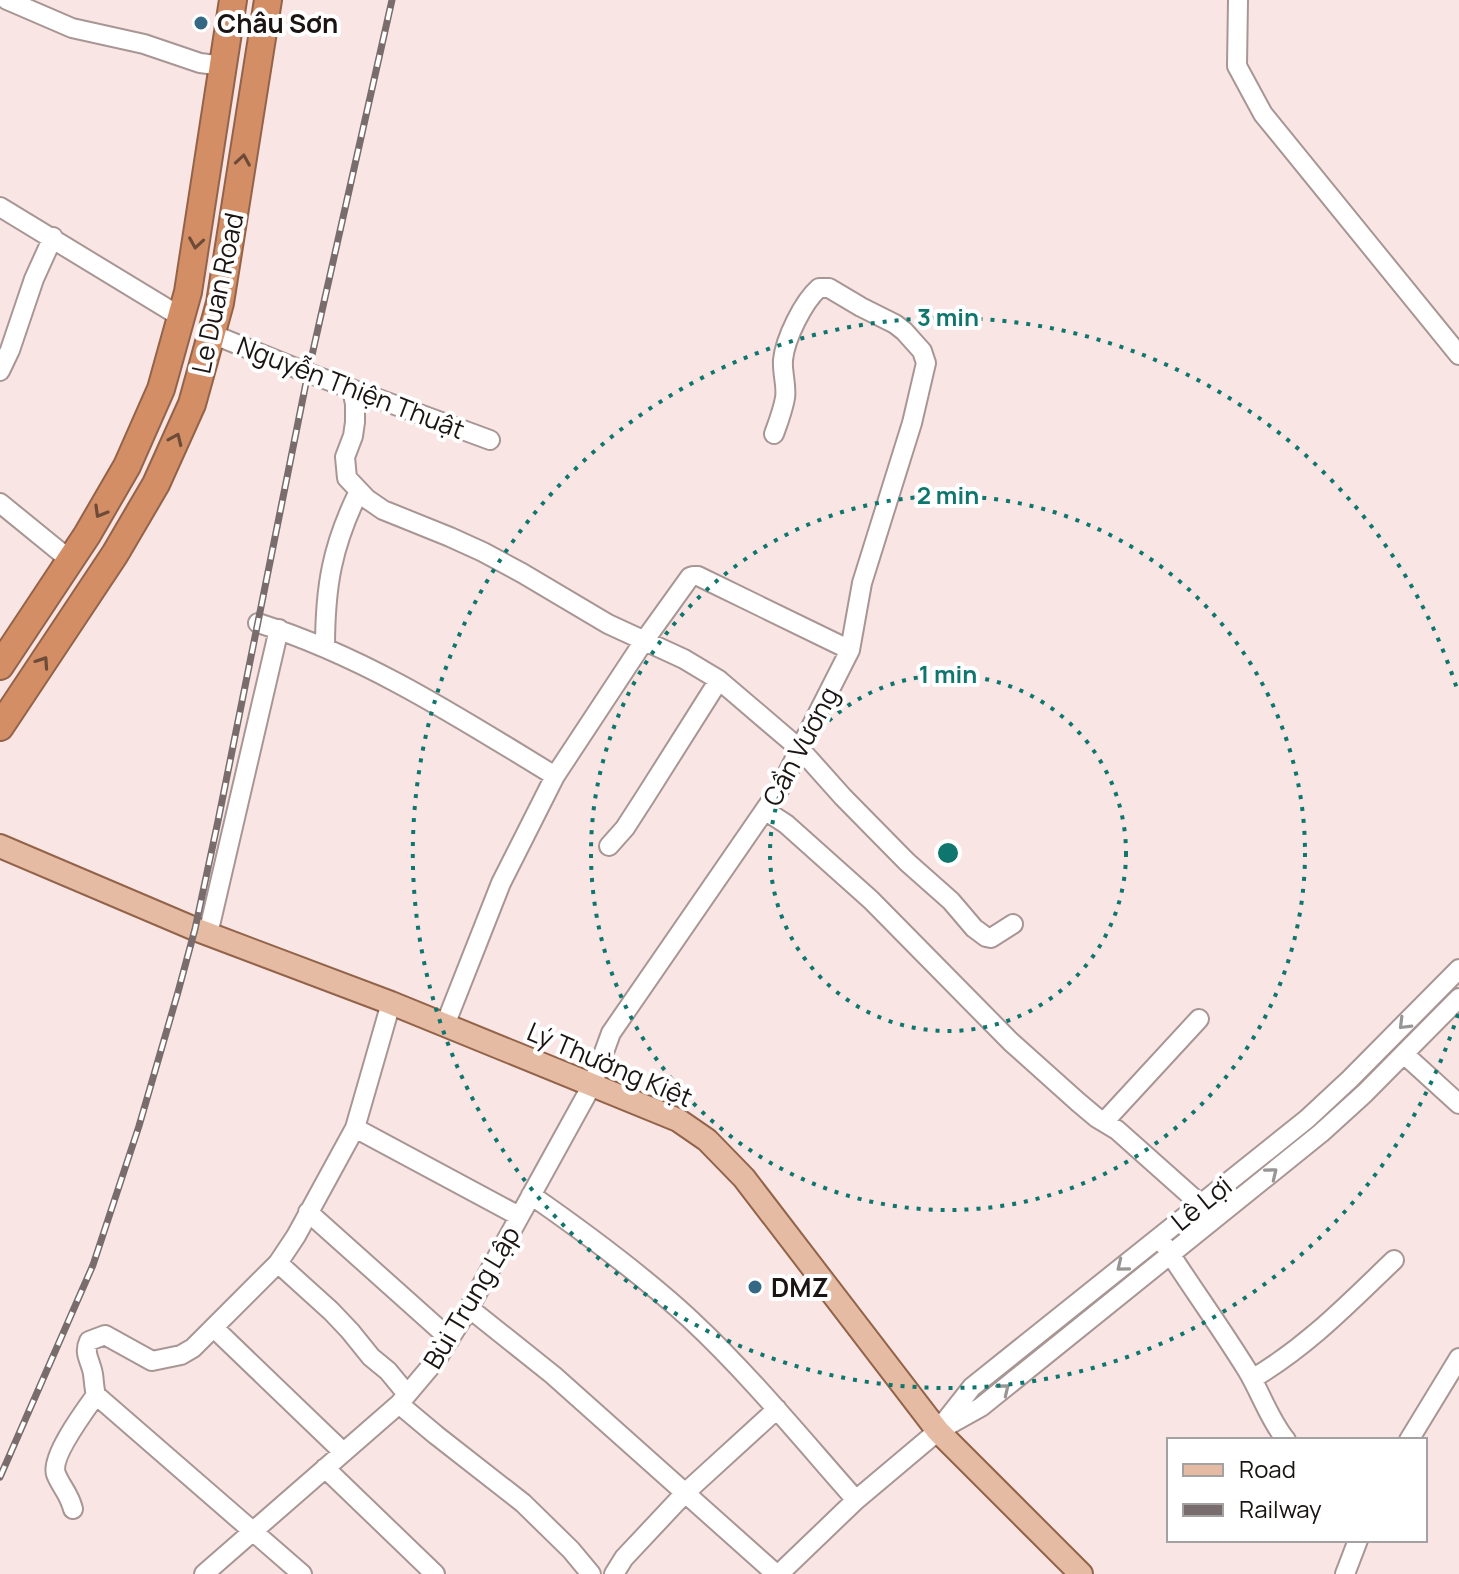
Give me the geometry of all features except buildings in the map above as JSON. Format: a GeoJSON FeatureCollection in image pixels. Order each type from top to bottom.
{"type":"FeatureCollection","features":[{"type":"Feature","properties":{"kind":"highway","name":"Le Duan Road"},"geometry":{"type":"LineString","coordinates":[[0,666],[127,466],[161,389],[188,292],[233,0]]}},
{"type":"Feature","properties":{"kind":"highway","name":"Le Duan Road"},"geometry":{"type":"LineString","coordinates":[[0,727],[115,554],[156,484],[192,404],[220,303],[268,0]]}},
{"type":"Feature","properties":{"kind":"highway"},"geometry":{"type":"LineString","coordinates":[[224,66],[257,72]]}},
{"type":"Feature","properties":{"kind":"main road","name":"Lý Thường Kiệt"},"geometry":{"type":"LineString","coordinates":[[0,846],[208,934],[391,1003],[678,1120],[707,1140],[744,1178],[938,1431],[1081,1574]]}},
{"type":"Feature","properties":{"kind":"street"},"geometry":{"type":"LineString","coordinates":[[7,0],[72,28],[144,44],[200,63],[224,66]]}},
{"type":"Feature","properties":{"kind":"street"},"geometry":{"type":"LineString","coordinates":[[1238,0],[1237,66],[1263,114],[1459,355]]}},
{"type":"Feature","properties":{"kind":"street"},"geometry":{"type":"LineString","coordinates":[[0,207],[181,317]]}},
{"type":"Feature","properties":{"kind":"street"},"geometry":{"type":"LineString","coordinates":[[0,371],[53,237]]}},
{"type":"Feature","properties":{"kind":"street","name":"Cần Vương"},"geometry":{"type":"LineString","coordinates":[[592,1085],[611,1033],[742,841],[766,811],[801,750],[850,650],[862,583],[912,423],[926,369],[925,356],[895,324],[829,288],[819,288],[810,296],[786,347],[783,360],[785,400],[774,434]]}},
{"type":"Feature","properties":{"kind":"street","name":"Nguyễn Thiện Thuật"},"geometry":{"type":"LineString","coordinates":[[212,334],[490,440]]}},
{"type":"Feature","properties":{"kind":"street"},"geometry":{"type":"LineString","coordinates":[[352,389],[355,422],[345,457],[347,478],[367,499],[383,510],[483,552],[608,624],[684,659],[719,680],[801,750],[874,829],[951,901],[979,933],[991,938],[1013,924]]}},
{"type":"Feature","properties":{"kind":"street"},"geometry":{"type":"LineString","coordinates":[[325,648],[328,585],[334,555],[344,522],[359,491]]}},
{"type":"Feature","properties":{"kind":"street"},"geometry":{"type":"LineString","coordinates":[[0,503],[70,560]]}},
{"type":"Feature","properties":{"kind":"street"},"geometry":{"type":"LineString","coordinates":[[445,1025],[501,883],[555,776],[690,577],[695,575],[850,650]]}},
{"type":"Feature","properties":{"kind":"street"},"geometry":{"type":"LineString","coordinates":[[258,623],[299,636],[397,681],[555,776]]}},
{"type":"Feature","properties":{"kind":"street"},"geometry":{"type":"LineString","coordinates":[[208,934],[279,629]]}},
{"type":"Feature","properties":{"kind":"street"},"geometry":{"type":"LineString","coordinates":[[609,846],[625,828],[719,680]]}},
{"type":"Feature","properties":{"kind":"street"},"geometry":{"type":"LineString","coordinates":[[766,811],[786,824],[871,900],[1011,1042],[1217,1218]]}},
{"type":"Feature","properties":{"kind":"street","name":"Lê Lợi"},"geometry":{"type":"LineString","coordinates":[[777,1574],[856,1500],[938,1431],[981,1407],[1321,1133],[1404,1054],[1456,985]]}},
{"type":"Feature","properties":{"kind":"street","name":"Lê Lợi"},"geometry":{"type":"LineString","coordinates":[[938,1431],[972,1387],[1307,1119],[1456,985]]}},
{"type":"Feature","properties":{"kind":"street"},"geometry":{"type":"LineString","coordinates":[[302,1574],[96,1395],[85,1348],[93,1338],[105,1335],[146,1359],[157,1361],[181,1355],[193,1348],[278,1263],[355,1128],[391,1003]]}},
{"type":"Feature","properties":{"kind":"street"},"geometry":{"type":"LineString","coordinates":[[1104,1122],[1199,1019]]}},
{"type":"Feature","properties":{"kind":"street"},"geometry":{"type":"LineString","coordinates":[[1404,1054],[1459,1104]]}},
{"type":"Feature","properties":{"kind":"street","name":"Bùi Trung Lập"},"geometry":{"type":"LineString","coordinates":[[204,1574],[403,1399],[437,1359],[469,1308],[592,1085]]}},
{"type":"Feature","properties":{"kind":"street"},"geometry":{"type":"LineString","coordinates":[[1307,1119],[1321,1133]]}},
{"type":"Feature","properties":{"kind":"street"},"geometry":{"type":"LineString","coordinates":[[355,1128],[519,1216]]}},
{"type":"Feature","properties":{"kind":"street"},"geometry":{"type":"LineString","coordinates":[[531,1195],[604,1246],[692,1321],[777,1409],[856,1500]]}},
{"type":"Feature","properties":{"kind":"street"},"geometry":{"type":"LineString","coordinates":[[308,1212],[450,1339]]}},
{"type":"Feature","properties":{"kind":"street"},"geometry":{"type":"LineString","coordinates":[[1159,1236],[1252,1379],[1264,1406],[1285,1438]]}},
{"type":"Feature","properties":{"kind":"street"},"geometry":{"type":"LineString","coordinates":[[1252,1379],[1297,1350],[1394,1260]]}},
{"type":"Feature","properties":{"kind":"street"},"geometry":{"type":"LineString","coordinates":[[278,1263],[341,1321],[371,1357],[388,1371],[403,1399],[436,1435],[523,1503],[591,1574]]}},
{"type":"Feature","properties":{"kind":"street"},"geometry":{"type":"LineString","coordinates":[[469,1308],[553,1375],[777,1574]]}},
{"type":"Feature","properties":{"kind":"street"},"geometry":{"type":"LineString","coordinates":[[214,1328],[343,1452]]}},
{"type":"Feature","properties":{"kind":"street"},"geometry":{"type":"LineString","coordinates":[[1043,1329],[1057,1346]]}},
{"type":"Feature","properties":{"kind":"street"},"geometry":{"type":"LineString","coordinates":[[1410,1438],[1459,1358]]}},
{"type":"Feature","properties":{"kind":"street"},"geometry":{"type":"LineString","coordinates":[[73,1509],[55,1466],[71,1431],[96,1395]]}},
{"type":"Feature","properties":{"kind":"street"},"geometry":{"type":"LineString","coordinates":[[614,1574],[624,1558],[685,1493],[777,1409]]}},
{"type":"Feature","properties":{"kind":"street"},"geometry":{"type":"LineString","coordinates":[[325,1468],[435,1574]]}},
{"type":"Feature","properties":{"kind":"street"},"geometry":{"type":"LineString","coordinates":[[1345,1574],[1357,1542]]}},
{"type":"Feature","properties":{"kind":"railway"},"geometry":{"type":"LineString","coordinates":[[0,1477],[93,1265],[139,1126],[195,929],[308,373],[392,0]]}},
{"type":"Feature","properties":{"kind":"place","name":"Châu Sơn"},"geometry":{"type":"Point","coordinates":[201,23]}},
{"type":"Feature","properties":{"kind":"place","name":"DMZ"},"geometry":{"type":"Point","coordinates":[755,1287]}}]}
